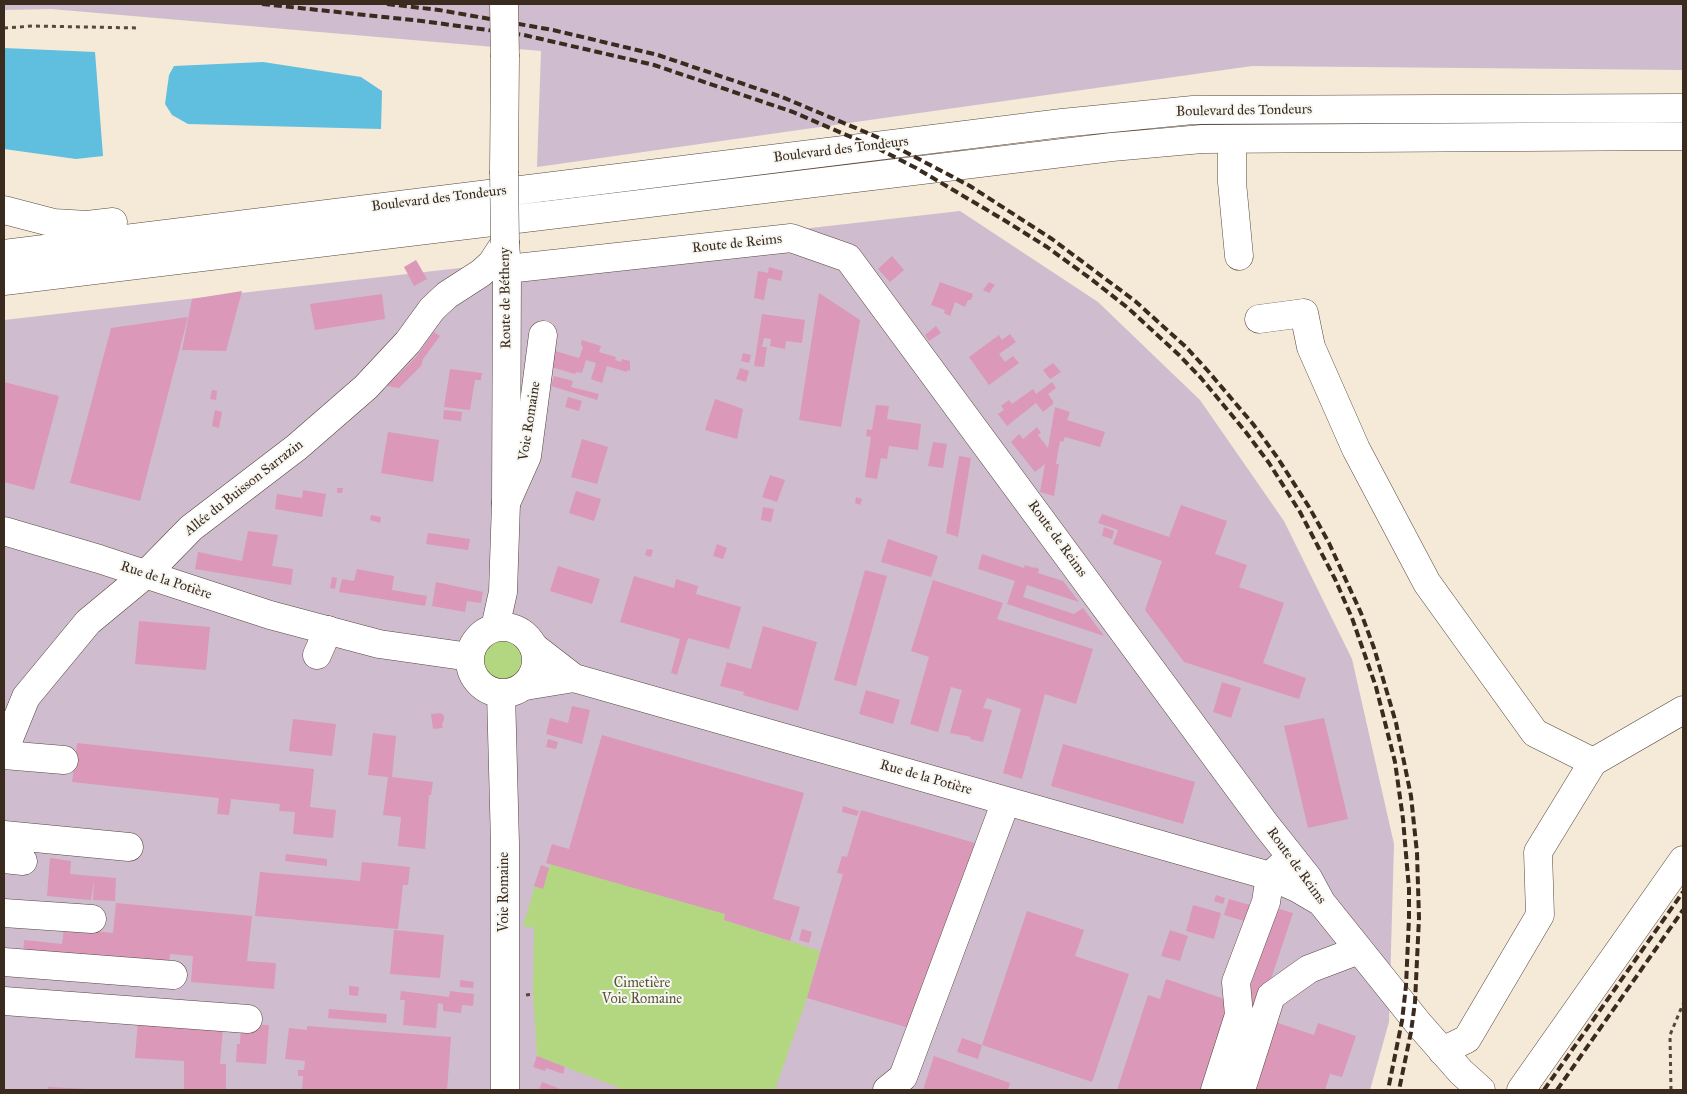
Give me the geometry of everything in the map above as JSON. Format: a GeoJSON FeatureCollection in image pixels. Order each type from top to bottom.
{"type":"FeatureCollection","features":[{"type":"Feature","properties":{"kind":"main road","name":"Route de Bétheny"},"geometry":{"type":"LineString","coordinates":[[504,4],[506,503],[503,592],[516,635]]}},
{"type":"Feature","properties":{"kind":"main road","name":"Boulevard des Tondeurs"},"geometry":{"type":"LineString","coordinates":[[4,254],[1062,123],[1193,110],[1683,108]]}},
{"type":"Feature","properties":{"kind":"main road","name":"Boulevard des Tondeurs"},"geometry":{"type":"LineString","coordinates":[[4,281],[1102,148],[1202,139],[1683,136]]}},
{"type":"Feature","properties":{"kind":"main road"},"geometry":{"type":"LineString","coordinates":[[1232,139],[1232,182],[1239,256]]}},
{"type":"Feature","properties":{"kind":"main road"},"geometry":{"type":"LineString","coordinates":[[4,210],[54,224],[87,225],[249,209],[334,212]]}},
{"type":"Feature","properties":{"kind":"main road","name":"Route de Reims"},"geometry":{"type":"LineString","coordinates":[[506,256],[792,238],[848,258],[1266,825],[1308,878],[1321,902],[1442,1051],[1457,1081],[1481,1090]]}},
{"type":"Feature","properties":{"kind":"main road"},"geometry":{"type":"LineString","coordinates":[[4,298],[218,255]]}},
{"type":"Feature","properties":{"kind":"main road","name":"Allée du Buisson Sarrazin"},"geometry":{"type":"LineString","coordinates":[[4,751],[26,697],[88,622],[146,574],[191,528],[297,447],[366,388],[408,342],[432,309],[447,295],[481,273],[492,262],[506,256]]}},
{"type":"Feature","properties":{"kind":"main road"},"geometry":{"type":"LineString","coordinates":[[1259,319],[1304,313],[1311,347],[1356,449],[1427,583],[1535,734],[1593,762]]}},
{"type":"Feature","properties":{"kind":"main road","name":"Voie Romaine"},"geometry":{"type":"LineString","coordinates":[[506,503],[527,456],[543,335]]}},
{"type":"Feature","properties":{"kind":"main road","name":"Rue de la Potière"},"geometry":{"type":"LineString","coordinates":[[4,531],[146,574],[270,615],[322,643],[378,644],[470,656]]}},
{"type":"Feature","properties":{"kind":"main road"},"geometry":{"type":"LineString","coordinates":[[516,635],[537,664],[531,679],[513,689],[491,691],[481,686],[472,672],[470,656],[472,647],[478,638],[486,632],[516,635],[574,678]]}},
{"type":"Feature","properties":{"kind":"main road","name":"Rue de la Potière"},"geometry":{"type":"LineString","coordinates":[[513,689],[574,678],[1270,876],[1321,902]]}},
{"type":"Feature","properties":{"kind":"main road","name":"Voie Romaine"},"geometry":{"type":"LineString","coordinates":[[505,1090],[505,844],[513,689]]}},
{"type":"Feature","properties":{"kind":"main road"},"geometry":{"type":"LineString","coordinates":[[1442,1051],[1467,1039],[1540,915],[1538,852],[1593,762],[1683,710]]}},
{"type":"Feature","properties":{"kind":"main road"},"geometry":{"type":"LineString","coordinates":[[4,755],[64,760]]}},
{"type":"Feature","properties":{"kind":"main road"},"geometry":{"type":"LineString","coordinates":[[888,1090],[903,1077],[1006,801]]}},
{"type":"Feature","properties":{"kind":"main road"},"geometry":{"type":"LineString","coordinates":[[4,835],[129,847]]}},
{"type":"Feature","properties":{"kind":"main road"},"geometry":{"type":"LineString","coordinates":[[1215,1090],[1239,1015],[1236,982],[1266,902],[1270,876],[1291,856]]}},
{"type":"Feature","properties":{"kind":"main road"},"geometry":{"type":"LineString","coordinates":[[1521,1090],[1683,860]]}},
{"type":"Feature","properties":{"kind":"main road"},"geometry":{"type":"LineString","coordinates":[[4,913],[92,919]]}},
{"type":"Feature","properties":{"kind":"main road"},"geometry":{"type":"LineString","coordinates":[[1240,1090],[1271,996],[1310,969],[1359,950]]}},
{"type":"Feature","properties":{"kind":"main road"},"geometry":{"type":"LineString","coordinates":[[4,962],[173,975]]}},
{"type":"Feature","properties":{"kind":"main road"},"geometry":{"type":"LineString","coordinates":[[4,1001],[248,1019]]}},
{"type":"Feature","properties":{"kind":"path"},"geometry":{"type":"LineString","coordinates":[[4,28],[139,28]]}},
{"type":"Feature","properties":{"kind":"path"},"geometry":{"type":"LineString","coordinates":[[1671,1090],[1670,1035],[1683,1004]]}},
{"type":"Feature","properties":{"kind":"shaded area"},"geometry":{"type":"Polygon","coordinates":[[[4,4],[1683,4],[1683,70],[1252,66],[537,167],[541,51],[51,9],[4,10],[4,4]]]}},
{"type":"Feature","properties":{"kind":"shaded area"},"geometry":{"type":"Polygon","coordinates":[[[960,211],[1098,302],[1200,400],[1284,521],[1352,659],[1394,844],[1389,1022],[1370,1090],[4,1090],[4,320],[960,211]]]}},
{"type":"Feature","properties":{"kind":"green space"},"geometry":{"type":"Polygon","coordinates":[[[503,638],[516,642],[522,648],[526,661],[522,674],[516,680],[503,684],[490,680],[484,674],[480,661],[484,648],[490,642],[503,638]]]}},
{"type":"Feature","properties":{"kind":"green space","name":"Cimetière Voie Romaine"},"geometry":{"type":"Polygon","coordinates":[[[551,864],[725,914],[724,920],[820,951],[807,998],[775,1090],[625,1090],[537,1056],[533,992],[534,928],[523,926],[541,865],[549,868],[551,864]]]}},
{"type":"Feature","properties":{"kind":"water"},"geometry":{"type":"Polygon","coordinates":[[[4,48],[95,52],[103,156],[76,159],[4,149],[4,48]]]}},
{"type":"Feature","properties":{"kind":"water"},"geometry":{"type":"Polygon","coordinates":[[[263,62],[361,77],[382,91],[381,129],[188,124],[172,115],[165,104],[169,75],[174,66],[263,62]]]}},
{"type":"Feature","properties":{"kind":"building"},"geometry":{"type":"Polygon","coordinates":[[[892,256],[904,270],[890,282],[878,269],[892,256]]]}},
{"type":"Feature","properties":{"kind":"building"},"geometry":{"type":"Polygon","coordinates":[[[416,260],[427,279],[414,286],[404,267],[416,260]]]}},
{"type":"Feature","properties":{"kind":"building"},"geometry":{"type":"Polygon","coordinates":[[[769,267],[783,271],[781,281],[768,278],[764,300],[754,298],[758,271],[768,273],[769,267]]]}},
{"type":"Feature","properties":{"kind":"building"},"geometry":{"type":"Polygon","coordinates":[[[940,282],[973,294],[971,300],[968,300],[965,307],[955,302],[950,316],[944,313],[945,310],[931,305],[940,282]]]}},
{"type":"Feature","properties":{"kind":"building"},"geometry":{"type":"Polygon","coordinates":[[[989,282],[995,285],[989,293],[983,290],[989,282]]]}},
{"type":"Feature","properties":{"kind":"building"},"geometry":{"type":"Polygon","coordinates":[[[242,291],[226,351],[182,350],[192,299],[242,291]]]}},
{"type":"Feature","properties":{"kind":"building"},"geometry":{"type":"Polygon","coordinates":[[[819,293],[860,320],[841,427],[799,420],[819,293]]]}},
{"type":"Feature","properties":{"kind":"building"},"geometry":{"type":"Polygon","coordinates":[[[382,294],[385,319],[315,330],[310,304],[382,294]]]}},
{"type":"Feature","properties":{"kind":"building"},"geometry":{"type":"Polygon","coordinates":[[[762,314],[805,320],[802,343],[786,341],[785,349],[770,346],[771,339],[764,338],[762,347],[767,347],[764,367],[754,366],[762,314]]]}},
{"type":"Feature","properties":{"kind":"building"},"geometry":{"type":"Polygon","coordinates":[[[188,317],[140,501],[70,483],[111,328],[188,317]]]}},
{"type":"Feature","properties":{"kind":"building"},"geometry":{"type":"Polygon","coordinates":[[[936,326],[941,333],[929,341],[925,335],[936,326]]]}},
{"type":"Feature","properties":{"kind":"building"},"geometry":{"type":"Polygon","coordinates":[[[434,332],[440,336],[423,359],[421,366],[399,388],[387,386],[416,357],[434,332]]]}},
{"type":"Feature","properties":{"kind":"building"},"geometry":{"type":"Polygon","coordinates":[[[1010,334],[1016,342],[999,354],[1005,362],[1013,356],[1019,363],[989,385],[969,357],[999,335],[1002,340],[1010,334]]]}},
{"type":"Feature","properties":{"kind":"building"},"geometry":{"type":"Polygon","coordinates":[[[582,340],[601,346],[599,352],[616,357],[615,360],[621,362],[622,359],[630,361],[630,371],[627,370],[627,372],[607,366],[602,383],[591,379],[596,363],[586,360],[582,373],[576,372],[575,374],[551,367],[555,351],[579,358],[583,348],[582,340]]]}},
{"type":"Feature","properties":{"kind":"building"},"geometry":{"type":"Polygon","coordinates":[[[743,353],[751,355],[749,363],[741,361],[743,353]]]}},
{"type":"Feature","properties":{"kind":"building"},"geometry":{"type":"Polygon","coordinates":[[[1053,363],[1061,372],[1050,379],[1043,370],[1053,363]]]}},
{"type":"Feature","properties":{"kind":"building"},"geometry":{"type":"Polygon","coordinates":[[[740,368],[749,371],[746,382],[736,379],[740,368]]]}},
{"type":"Feature","properties":{"kind":"building"},"geometry":{"type":"Polygon","coordinates":[[[450,369],[482,373],[481,380],[475,380],[470,410],[444,407],[450,369]]]}},
{"type":"Feature","properties":{"kind":"building"},"geometry":{"type":"Polygon","coordinates":[[[554,376],[573,381],[571,387],[599,394],[597,400],[551,386],[554,376]]]}},
{"type":"Feature","properties":{"kind":"building"},"geometry":{"type":"Polygon","coordinates":[[[4,382],[59,396],[34,490],[4,482],[4,382]]]}},
{"type":"Feature","properties":{"kind":"building"},"geometry":{"type":"Polygon","coordinates":[[[1052,382],[1056,388],[1048,394],[1053,404],[1043,412],[1036,403],[1007,426],[998,414],[1004,410],[1001,406],[1009,400],[1012,404],[1033,389],[1036,394],[1052,382]]]}},
{"type":"Feature","properties":{"kind":"building"},"geometry":{"type":"Polygon","coordinates":[[[212,390],[217,391],[216,400],[210,399],[212,390]]]}},
{"type":"Feature","properties":{"kind":"building"},"geometry":{"type":"Polygon","coordinates":[[[568,397],[582,401],[579,411],[565,407],[568,397]]]}},
{"type":"Feature","properties":{"kind":"building"},"geometry":{"type":"Polygon","coordinates":[[[715,399],[743,409],[737,439],[705,430],[715,399]]]}},
{"type":"Feature","properties":{"kind":"building"},"geometry":{"type":"Polygon","coordinates":[[[876,405],[889,406],[887,419],[921,424],[918,450],[889,446],[887,459],[881,458],[877,479],[865,477],[871,437],[866,436],[867,429],[872,430],[876,405]]]}},
{"type":"Feature","properties":{"kind":"building"},"geometry":{"type":"Polygon","coordinates":[[[1055,407],[1070,412],[1067,420],[1105,432],[1100,447],[1065,437],[1063,442],[1060,441],[1056,464],[1059,464],[1054,496],[1040,492],[1045,464],[1035,472],[1011,442],[1019,434],[1023,439],[1037,427],[1041,433],[1038,435],[1048,448],[1055,407]]]}},
{"type":"Feature","properties":{"kind":"building"},"geometry":{"type":"Polygon","coordinates":[[[215,410],[222,412],[219,428],[212,426],[215,410]]]}},
{"type":"Feature","properties":{"kind":"building"},"geometry":{"type":"Polygon","coordinates":[[[444,410],[462,412],[461,421],[443,419],[444,410]]]}},
{"type":"Feature","properties":{"kind":"building"},"geometry":{"type":"Polygon","coordinates":[[[388,432],[439,440],[433,482],[381,473],[388,432]]]}},
{"type":"Feature","properties":{"kind":"building"},"geometry":{"type":"Polygon","coordinates":[[[582,439],[608,447],[597,484],[571,477],[582,439]]]}},
{"type":"Feature","properties":{"kind":"building"},"geometry":{"type":"Polygon","coordinates":[[[933,442],[947,444],[943,468],[928,466],[933,442]]]}},
{"type":"Feature","properties":{"kind":"building"},"geometry":{"type":"Polygon","coordinates":[[[959,456],[971,458],[958,537],[946,533],[959,456]]]}},
{"type":"Feature","properties":{"kind":"building"},"geometry":{"type":"Polygon","coordinates":[[[770,475],[785,480],[777,502],[762,497],[770,475]]]}},
{"type":"Feature","properties":{"kind":"building"},"geometry":{"type":"Polygon","coordinates":[[[337,488],[343,488],[342,493],[337,493],[337,488]]]}},
{"type":"Feature","properties":{"kind":"building"},"geometry":{"type":"Polygon","coordinates":[[[303,490],[326,494],[322,517],[275,509],[277,494],[302,498],[303,490]]]}},
{"type":"Feature","properties":{"kind":"building"},"geometry":{"type":"Polygon","coordinates":[[[576,491],[601,499],[594,521],[569,513],[576,491]]]}},
{"type":"Feature","properties":{"kind":"building"},"geometry":{"type":"Polygon","coordinates":[[[856,497],[862,499],[860,505],[855,503],[856,497]]]}},
{"type":"Feature","properties":{"kind":"building"},"geometry":{"type":"Polygon","coordinates":[[[1181,505],[1227,521],[1215,554],[1247,565],[1239,587],[1284,603],[1263,663],[1306,678],[1299,699],[1184,662],[1145,610],[1162,561],[1113,544],[1118,530],[1098,523],[1102,514],[1169,537],[1181,505]]]}},
{"type":"Feature","properties":{"kind":"building"},"geometry":{"type":"Polygon","coordinates":[[[763,507],[774,509],[771,522],[761,520],[763,507]]]}},
{"type":"Feature","properties":{"kind":"building"},"geometry":{"type":"Polygon","coordinates":[[[371,515],[381,517],[380,523],[370,520],[371,515]]]}},
{"type":"Feature","properties":{"kind":"building"},"geometry":{"type":"Polygon","coordinates":[[[1104,527],[1114,531],[1112,539],[1102,536],[1104,527]]]}},
{"type":"Feature","properties":{"kind":"building"},"geometry":{"type":"Polygon","coordinates":[[[248,531],[278,535],[272,566],[293,569],[291,585],[195,569],[198,552],[242,561],[248,531]]]}},
{"type":"Feature","properties":{"kind":"building"},"geometry":{"type":"Polygon","coordinates":[[[428,533],[470,539],[468,550],[426,544],[428,533]]]}},
{"type":"Feature","properties":{"kind":"building"},"geometry":{"type":"Polygon","coordinates":[[[888,539],[938,556],[931,577],[881,562],[888,539]]]}},
{"type":"Feature","properties":{"kind":"building"},"geometry":{"type":"Polygon","coordinates":[[[717,544],[727,548],[723,559],[713,556],[717,544]]]}},
{"type":"Feature","properties":{"kind":"building"},"geometry":{"type":"Polygon","coordinates":[[[647,549],[653,550],[651,557],[645,555],[647,549]]]}},
{"type":"Feature","properties":{"kind":"building"},"geometry":{"type":"Polygon","coordinates":[[[982,554],[1024,568],[1025,565],[1035,567],[1039,569],[1038,573],[1063,581],[1079,602],[1027,585],[1023,597],[1074,614],[1083,608],[1104,636],[1007,604],[1015,581],[978,569],[982,554]]]}},
{"type":"Feature","properties":{"kind":"building"},"geometry":{"type":"Polygon","coordinates":[[[558,566],[600,579],[592,604],[550,591],[558,566]]]}},
{"type":"Feature","properties":{"kind":"building"},"geometry":{"type":"Polygon","coordinates":[[[357,569],[394,576],[392,590],[427,596],[425,606],[339,592],[342,579],[354,581],[357,569]]]}},
{"type":"Feature","properties":{"kind":"building"},"geometry":{"type":"Polygon","coordinates":[[[865,570],[887,576],[856,686],[834,680],[865,570]]]}},
{"type":"Feature","properties":{"kind":"building"},"geometry":{"type":"Polygon","coordinates":[[[634,576],[674,588],[676,579],[698,586],[696,594],[741,607],[729,649],[688,638],[677,675],[671,673],[680,639],[620,622],[634,576]]]}},
{"type":"Feature","properties":{"kind":"building"},"geometry":{"type":"Polygon","coordinates":[[[332,577],[337,578],[335,589],[330,588],[332,577]]]}},
{"type":"Feature","properties":{"kind":"building"},"geometry":{"type":"Polygon","coordinates":[[[933,580],[1003,603],[997,619],[1093,649],[1076,704],[1045,694],[1022,779],[1003,773],[1021,709],[987,698],[983,708],[992,710],[983,742],[970,739],[971,737],[950,733],[962,690],[951,687],[938,732],[910,724],[929,657],[911,651],[933,580]]]}},
{"type":"Feature","properties":{"kind":"building"},"geometry":{"type":"Polygon","coordinates":[[[436,582],[483,592],[481,603],[467,601],[465,612],[432,606],[436,582]]]}},
{"type":"Feature","properties":{"kind":"building"},"geometry":{"type":"Polygon","coordinates":[[[139,621],[210,627],[206,670],[135,664],[139,621]]]}},
{"type":"Feature","properties":{"kind":"building"},"geometry":{"type":"Polygon","coordinates":[[[763,626],[817,642],[798,711],[743,695],[744,692],[720,686],[727,662],[751,669],[763,626]]]}},
{"type":"Feature","properties":{"kind":"building"},"geometry":{"type":"Polygon","coordinates":[[[1222,682],[1241,688],[1231,718],[1213,712],[1222,682]]]}},
{"type":"Feature","properties":{"kind":"building"},"geometry":{"type":"Polygon","coordinates":[[[866,690],[900,700],[893,724],[859,714],[866,690]]]}},
{"type":"Feature","properties":{"kind":"building"},"geometry":{"type":"Polygon","coordinates":[[[572,706],[590,710],[582,744],[546,734],[550,718],[568,723],[572,706]]]}},
{"type":"Feature","properties":{"kind":"building"},"geometry":{"type":"Polygon","coordinates":[[[441,713],[444,716],[443,728],[433,729],[431,714],[441,713]]]}},
{"type":"Feature","properties":{"kind":"building"},"geometry":{"type":"Polygon","coordinates":[[[1324,718],[1348,819],[1308,828],[1284,726],[1324,718]]]}},
{"type":"Feature","properties":{"kind":"building"},"geometry":{"type":"Polygon","coordinates":[[[293,719],[336,724],[332,756],[289,751],[293,719]]]}},
{"type":"Feature","properties":{"kind":"building"},"geometry":{"type":"Polygon","coordinates":[[[373,733],[396,736],[392,777],[433,782],[431,795],[429,795],[425,849],[398,846],[401,817],[383,815],[388,777],[368,775],[373,733]]]}},
{"type":"Feature","properties":{"kind":"building"},"geometry":{"type":"Polygon","coordinates":[[[602,735],[804,793],[773,899],[800,907],[790,941],[724,920],[725,914],[546,863],[552,844],[569,849],[602,735]]]}},
{"type":"Feature","properties":{"kind":"building"},"geometry":{"type":"Polygon","coordinates":[[[548,739],[558,742],[556,749],[546,747],[548,739]]]}},
{"type":"Feature","properties":{"kind":"building"},"geometry":{"type":"Polygon","coordinates":[[[77,743],[314,769],[310,807],[336,810],[333,838],[293,834],[295,812],[279,811],[280,804],[231,799],[229,815],[217,814],[219,798],[72,782],[77,743]]]}},
{"type":"Feature","properties":{"kind":"building"},"geometry":{"type":"Polygon","coordinates":[[[1063,744],[1195,782],[1183,824],[1051,786],[1063,744]]]}},
{"type":"Feature","properties":{"kind":"building"},"geometry":{"type":"Polygon","coordinates":[[[843,806],[859,811],[857,816],[842,812],[843,806]]]}},
{"type":"Feature","properties":{"kind":"building"},"geometry":{"type":"Polygon","coordinates":[[[861,810],[982,845],[916,1030],[807,998],[843,874],[837,873],[842,856],[847,857],[861,810]]]}},
{"type":"Feature","properties":{"kind":"building"},"geometry":{"type":"Polygon","coordinates":[[[286,854],[327,859],[327,866],[285,861],[286,854]]]}},
{"type":"Feature","properties":{"kind":"building"},"geometry":{"type":"Polygon","coordinates":[[[50,858],[71,861],[70,874],[116,878],[115,901],[93,900],[94,880],[91,900],[47,896],[50,858]]]}},
{"type":"Feature","properties":{"kind":"building"},"geometry":{"type":"Polygon","coordinates":[[[362,862],[410,867],[408,885],[403,885],[398,929],[255,916],[260,872],[360,881],[362,862]]]}},
{"type":"Feature","properties":{"kind":"building"},"geometry":{"type":"Polygon","coordinates":[[[541,865],[549,868],[543,889],[534,886],[541,865]]]}},
{"type":"Feature","properties":{"kind":"building"},"geometry":{"type":"Polygon","coordinates":[[[1216,895],[1225,898],[1223,904],[1214,901],[1216,895]]]}},
{"type":"Feature","properties":{"kind":"building"},"geometry":{"type":"Polygon","coordinates":[[[1229,899],[1250,905],[1249,907],[1256,909],[1251,923],[1224,915],[1229,899]]]}},
{"type":"Feature","properties":{"kind":"building"},"geometry":{"type":"Polygon","coordinates":[[[116,903],[252,916],[247,961],[276,963],[274,989],[191,982],[193,956],[170,954],[169,968],[23,954],[24,940],[62,944],[64,928],[113,933],[116,903]]]}},
{"type":"Feature","properties":{"kind":"building"},"geometry":{"type":"Polygon","coordinates":[[[1193,905],[1221,913],[1214,939],[1186,931],[1193,905]]]}},
{"type":"Feature","properties":{"kind":"building"},"geometry":{"type":"Polygon","coordinates":[[[1279,909],[1293,913],[1258,1018],[1253,1016],[1249,990],[1275,911],[1278,912],[1279,909]]]}},
{"type":"Feature","properties":{"kind":"building"},"geometry":{"type":"Polygon","coordinates":[[[1027,911],[1084,930],[1075,956],[1129,974],[1092,1082],[982,1045],[1027,911]]]}},
{"type":"Feature","properties":{"kind":"building"},"geometry":{"type":"Polygon","coordinates":[[[802,929],[812,932],[809,943],[799,940],[802,929]]]}},
{"type":"Feature","properties":{"kind":"building"},"geometry":{"type":"Polygon","coordinates":[[[394,930],[444,935],[440,978],[390,974],[394,930]]]}},
{"type":"Feature","properties":{"kind":"building"},"geometry":{"type":"Polygon","coordinates":[[[1170,930],[1188,936],[1180,961],[1161,956],[1170,930]]]}},
{"type":"Feature","properties":{"kind":"building"},"geometry":{"type":"Polygon","coordinates":[[[1166,979],[1236,1003],[1207,1090],[1117,1090],[1148,995],[1160,999],[1166,979]]]}},
{"type":"Feature","properties":{"kind":"building"},"geometry":{"type":"Polygon","coordinates":[[[460,980],[474,982],[473,988],[460,987],[460,980]]]}},
{"type":"Feature","properties":{"kind":"building"},"geometry":{"type":"Polygon","coordinates":[[[349,986],[359,987],[358,996],[349,995],[349,986]]]}},
{"type":"Feature","properties":{"kind":"building"},"geometry":{"type":"Polygon","coordinates":[[[401,991],[449,997],[450,991],[474,994],[473,1006],[462,1005],[461,1013],[443,1011],[443,1004],[438,1003],[436,1028],[403,1025],[405,1000],[400,1000],[401,991]]]}},
{"type":"Feature","properties":{"kind":"building"},"geometry":{"type":"Polygon","coordinates":[[[329,1009],[387,1014],[386,1023],[328,1018],[329,1009]]]}},
{"type":"Feature","properties":{"kind":"building"},"geometry":{"type":"Polygon","coordinates":[[[138,1020],[223,1027],[220,1064],[226,1064],[226,1090],[184,1090],[184,1061],[135,1058],[138,1020]]]}},
{"type":"Feature","properties":{"kind":"building"},"geometry":{"type":"Polygon","coordinates":[[[1272,1021],[1314,1035],[1318,1023],[1356,1036],[1342,1077],[1330,1074],[1325,1090],[1249,1090],[1272,1021]]]}},
{"type":"Feature","properties":{"kind":"building"},"geometry":{"type":"Polygon","coordinates":[[[241,1024],[269,1025],[266,1064],[236,1062],[237,1044],[240,1044],[241,1024]]]}},
{"type":"Feature","properties":{"kind":"building"},"geometry":{"type":"Polygon","coordinates":[[[307,1026],[451,1037],[447,1090],[302,1090],[303,1076],[298,1076],[298,1070],[304,1070],[305,1061],[285,1059],[289,1028],[307,1030],[307,1026]]]}},
{"type":"Feature","properties":{"kind":"building"},"geometry":{"type":"Polygon","coordinates":[[[962,1038],[982,1045],[978,1059],[957,1052],[962,1038]]]}},
{"type":"Feature","properties":{"kind":"building"},"geometry":{"type":"Polygon","coordinates":[[[537,1056],[565,1067],[563,1074],[546,1068],[545,1071],[533,1067],[537,1056]]]}},
{"type":"Feature","properties":{"kind":"building"},"geometry":{"type":"Polygon","coordinates":[[[934,1056],[1010,1083],[1008,1090],[923,1090],[934,1056]]]}},
{"type":"Feature","properties":{"kind":"building"},"geometry":{"type":"Polygon","coordinates":[[[542,1082],[563,1090],[539,1090],[542,1082]]]}},
{"type":"Feature","properties":{"kind":"building"},"geometry":{"type":"Polygon","coordinates":[[[48,1087],[88,1089],[88,1090],[47,1090],[48,1087]]]}},
{"type":"Feature","properties":{"kind":"railway"},"geometry":{"type":"LineString","coordinates":[[262,4],[422,21],[524,35],[654,65],[793,112],[879,149],[916,168],[1047,247],[1128,308],[1179,355],[1201,378],[1245,431],[1269,463],[1300,512],[1335,579],[1352,618],[1376,687],[1395,762],[1403,819],[1409,889],[1406,986],[1402,1021],[1388,1090]]}},
{"type":"Feature","properties":{"kind":"railway"},"geometry":{"type":"LineString","coordinates":[[387,4],[439,10],[553,30],[658,55],[782,97],[877,137],[970,186],[1052,239],[1135,301],[1186,347],[1253,424],[1309,507],[1329,543],[1361,613],[1374,648],[1396,723],[1411,796],[1417,853],[1419,918],[1415,1002],[1399,1090]]}},
{"type":"Feature","properties":{"kind":"railway"},"geometry":{"type":"LineString","coordinates":[[1544,1090],[1683,892]]}},
{"type":"Feature","properties":{"kind":"railway"},"geometry":{"type":"LineString","coordinates":[[1557,1090],[1683,910]]}}]}
